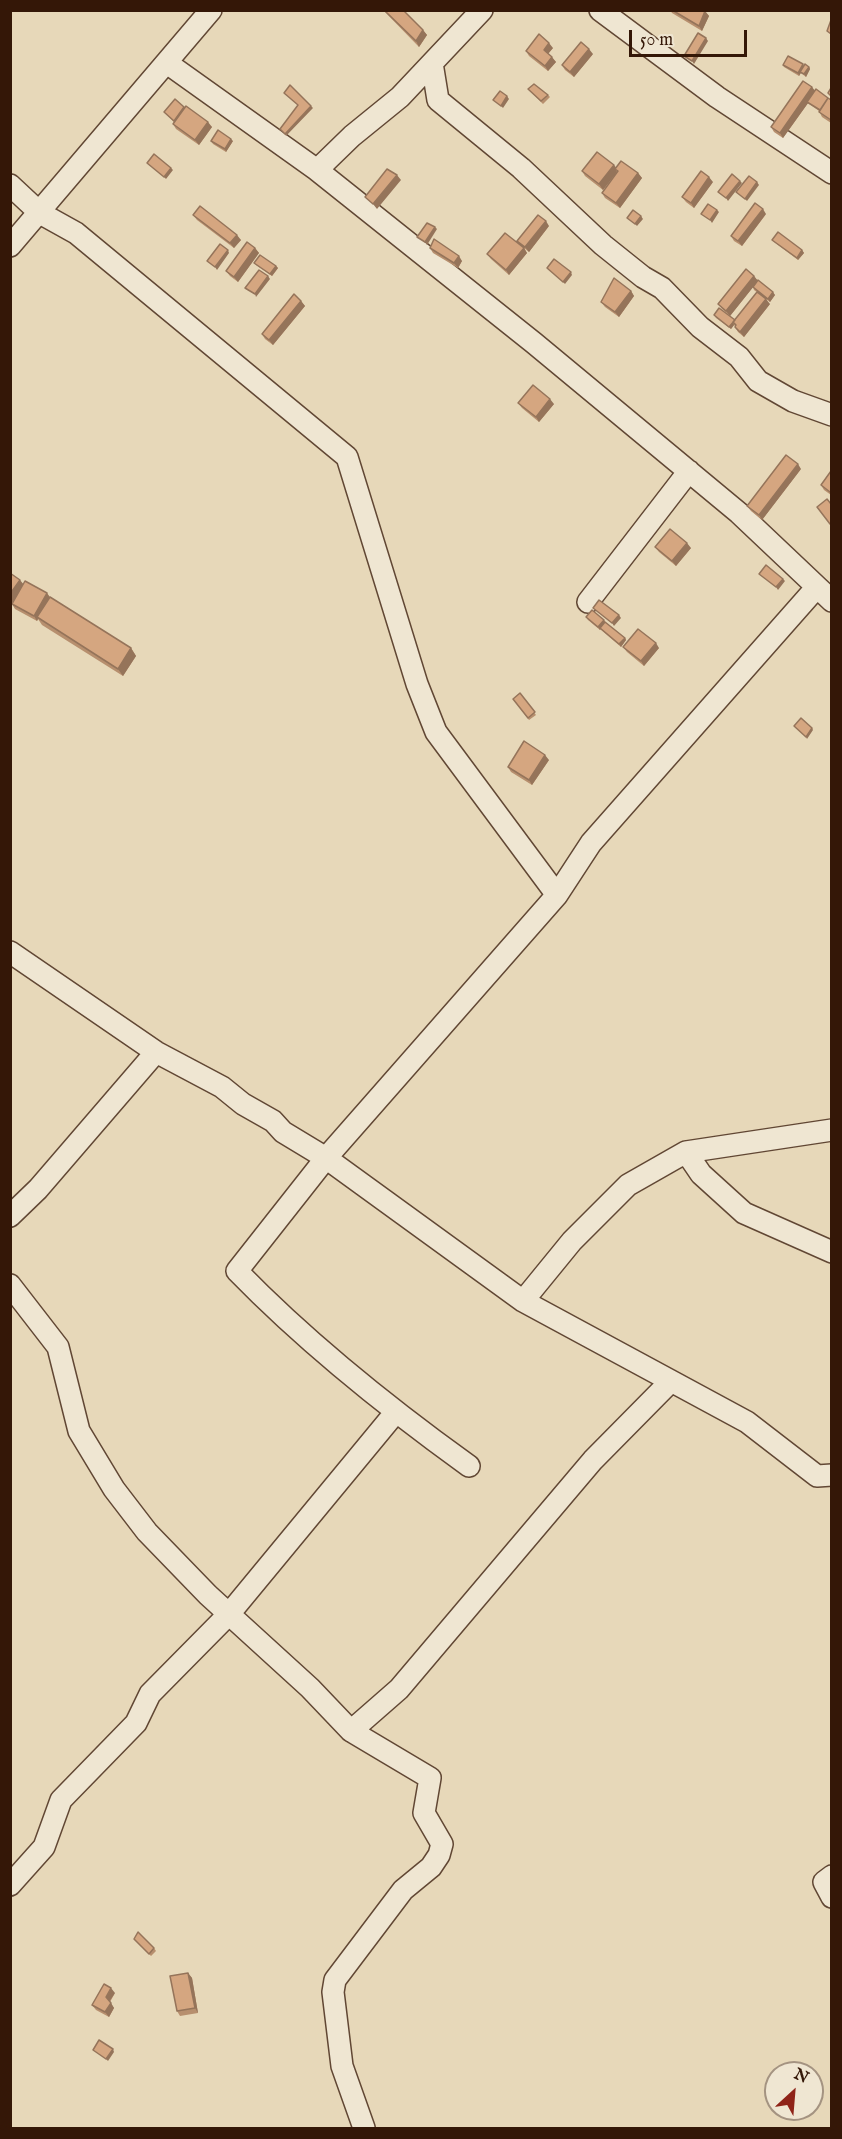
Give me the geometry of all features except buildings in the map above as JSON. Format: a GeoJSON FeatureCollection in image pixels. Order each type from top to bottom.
{"type":"FeatureCollection","features":[{"type":"Feature","properties":{"kind":"street"},"geometry":{"type":"LineString","coordinates":[[10,246],[211,10]]}},
{"type":"Feature","properties":{"kind":"street"},"geometry":{"type":"LineString","coordinates":[[317,170],[352,136],[400,97],[482,10]]}},
{"type":"Feature","properties":{"kind":"street"},"geometry":{"type":"LineString","coordinates":[[600,10],[717,97],[831,173]]}},
{"type":"Feature","properties":{"kind":"street"},"geometry":{"type":"LineString","coordinates":[[167,63],[317,170],[534,343],[739,513],[824,594],[591,843],[557,896],[326,1158],[237,1271],[286,1321],[395,1413],[469,1466]]}},
{"type":"Feature","properties":{"kind":"street"},"geometry":{"type":"LineString","coordinates":[[432,63],[438,100],[521,168],[603,245],[643,277],[662,288],[700,327],[739,357],[758,381],[794,401],[831,415]]}},
{"type":"Feature","properties":{"kind":"street"},"geometry":{"type":"LineString","coordinates":[[10,184],[40,213],[76,233],[347,457],[417,684],[436,732],[557,896]]}},
{"type":"Feature","properties":{"kind":"street"},"geometry":{"type":"LineString","coordinates":[[588,602],[688,471]]}},
{"type":"Feature","properties":{"kind":"street"},"geometry":{"type":"LineString","coordinates":[[10,952],[156,1052],[222,1087],[243,1104],[273,1121],[283,1132],[326,1158],[523,1301],[747,1422],[817,1476],[831,1475]]}},
{"type":"Feature","properties":{"kind":"street"},"geometry":{"type":"LineString","coordinates":[[10,1216],[38,1189],[156,1052]]}},
{"type":"Feature","properties":{"kind":"street"},"geometry":{"type":"LineString","coordinates":[[523,1301],[572,1241],[628,1185],[686,1152],[831,1130]]}},
{"type":"Feature","properties":{"kind":"street"},"geometry":{"type":"LineString","coordinates":[[686,1152],[701,1174],[744,1214],[831,1252]]}},
{"type":"Feature","properties":{"kind":"street"},"geometry":{"type":"LineString","coordinates":[[10,1285],[58,1347],[79,1431],[114,1489],[147,1532],[229,1614],[310,1688],[351,1731],[430,1778],[424,1813],[442,1844],[439,1855],[431,1866],[403,1890],[335,1980],[333,1992],[342,2066],[364,2128]]}},
{"type":"Feature","properties":{"kind":"street"},"geometry":{"type":"LineString","coordinates":[[351,1731],[399,1689],[593,1460],[671,1381]]}},
{"type":"Feature","properties":{"kind":"street"},"geometry":{"type":"LineString","coordinates":[[10,1885],[44,1847],[62,1800],[136,1723],[150,1694],[229,1614],[395,1413]]}},
{"type":"Feature","properties":{"kind":"street"},"geometry":{"type":"LineString","coordinates":[[831,1876],[824,1882],[831,1897]]}}]}
